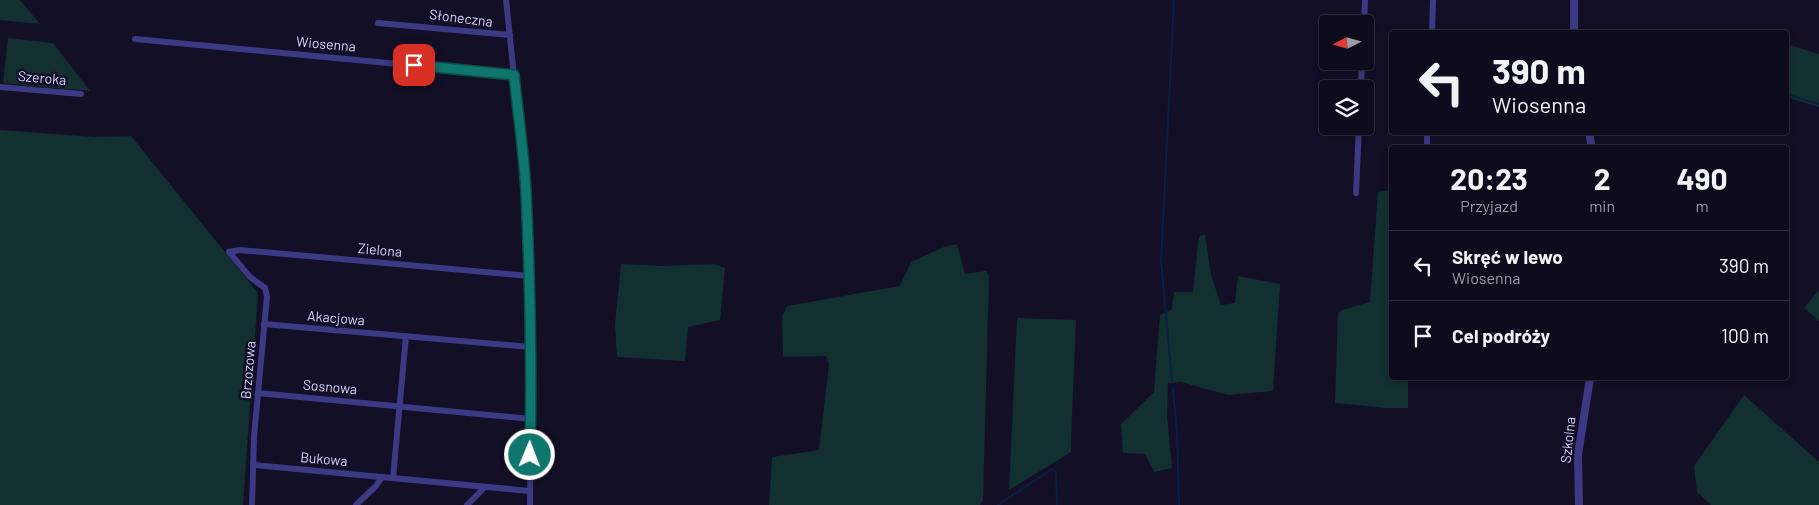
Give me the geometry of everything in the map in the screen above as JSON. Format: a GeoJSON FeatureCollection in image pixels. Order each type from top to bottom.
{"type":"FeatureCollection","features":[{"type":"Feature","properties":{"kind":"street"},"geometry":{"type":"LineString","coordinates":[[506,0],[526,191],[528,276],[531,304],[530,505]]}},
{"type":"Feature","properties":{"kind":"street"},"geometry":{"type":"LineString","coordinates":[[1364,15],[1365,0]]}},
{"type":"Feature","properties":{"kind":"street"},"geometry":{"type":"LineString","coordinates":[[1432,30],[1433,0]]}},
{"type":"Feature","properties":{"kind":"street"},"geometry":{"type":"LineString","coordinates":[[1574,0],[1574,30]]}},
{"type":"Feature","properties":{"kind":"street","name":"Słoneczna"},"geometry":{"type":"LineString","coordinates":[[378,23],[510,36]]}},
{"type":"Feature","properties":{"kind":"street","name":"Wiosenna"},"geometry":{"type":"LineString","coordinates":[[135,39],[514,75]]}},
{"type":"Feature","properties":{"kind":"street","name":"Szeroka"},"geometry":{"type":"LineString","coordinates":[[0,87],[82,94]]}},
{"type":"Feature","properties":{"kind":"street"},"geometry":{"type":"LineString","coordinates":[[1356,193],[1359,135]]}},
{"type":"Feature","properties":{"kind":"street","name":"Zielona"},"geometry":{"type":"LineString","coordinates":[[230,252],[240,250],[528,276]]}},
{"type":"Feature","properties":{"kind":"street","name":"Brzozowa"},"geometry":{"type":"LineString","coordinates":[[230,252],[250,277],[266,288],[267,296],[254,437],[252,505]]}},
{"type":"Feature","properties":{"kind":"street","name":"Akacjowa"},"geometry":{"type":"LineString","coordinates":[[264,324],[531,347]]}},
{"type":"Feature","properties":{"kind":"street"},"geometry":{"type":"LineString","coordinates":[[393,478],[406,336]]}},
{"type":"Feature","properties":{"kind":"street","name":"Szkolna"},"geometry":{"type":"LineString","coordinates":[[1579,505],[1578,454],[1590,380]]}},
{"type":"Feature","properties":{"kind":"street","name":"Sosnowa"},"geometry":{"type":"LineString","coordinates":[[258,393],[531,418]]}},
{"type":"Feature","properties":{"kind":"street","name":"Bukowa"},"geometry":{"type":"LineString","coordinates":[[253,465],[530,491]]}},
{"type":"Feature","properties":{"kind":"street"},"geometry":{"type":"LineString","coordinates":[[356,505],[376,486],[382,477]]}},
{"type":"Feature","properties":{"kind":"street"},"geometry":{"type":"LineString","coordinates":[[467,505],[485,486]]}},
{"type":"Feature","properties":{"kind":"green space"},"geometry":{"type":"Polygon","coordinates":[[[0,0],[20,0],[40,24],[0,20],[0,0]]]}},
{"type":"Feature","properties":{"kind":"green space"},"geometry":{"type":"Polygon","coordinates":[[[8,38],[53,43],[90,91],[3,83],[8,38]]]}},
{"type":"Feature","properties":{"kind":"green space"},"geometry":{"type":"Polygon","coordinates":[[[1789,45],[1819,54],[1819,107],[1789,98],[1789,45]]]}},
{"type":"Feature","properties":{"kind":"green space"},"geometry":{"type":"Polygon","coordinates":[[[0,130],[95,137],[131,136],[258,293],[243,505],[0,505],[0,130]]]}},
{"type":"Feature","properties":{"kind":"green space"},"geometry":{"type":"Polygon","coordinates":[[[1389,190],[1389,380],[1408,380],[1408,408],[1335,403],[1338,313],[1342,310],[1370,302],[1378,192],[1389,190]]]}},
{"type":"Feature","properties":{"kind":"green space"},"geometry":{"type":"Polygon","coordinates":[[[1205,234],[1211,275],[1221,305],[1235,303],[1238,276],[1280,284],[1273,391],[1228,395],[1181,382],[1168,383],[1167,416],[1172,468],[1154,472],[1145,454],[1123,453],[1121,424],[1154,392],[1160,315],[1172,309],[1174,292],[1193,292],[1199,237],[1205,234]]]}},
{"type":"Feature","properties":{"kind":"green space"},"geometry":{"type":"Polygon","coordinates":[[[957,244],[965,274],[986,271],[989,277],[983,500],[980,505],[769,505],[772,457],[819,450],[829,364],[826,356],[783,357],[782,317],[787,306],[900,286],[911,262],[944,247],[957,244]]]}},
{"type":"Feature","properties":{"kind":"green space"},"geometry":{"type":"Polygon","coordinates":[[[621,264],[663,266],[714,264],[725,268],[720,320],[688,327],[685,361],[617,357],[615,325],[621,264]]]}},
{"type":"Feature","properties":{"kind":"green space"},"geometry":{"type":"Polygon","coordinates":[[[1819,290],[1819,321],[1804,308],[1819,290]]]}},
{"type":"Feature","properties":{"kind":"green space"},"geometry":{"type":"Polygon","coordinates":[[[1017,318],[1076,320],[1071,452],[1009,490],[1017,318]]]}},
{"type":"Feature","properties":{"kind":"green space"},"geometry":{"type":"Polygon","coordinates":[[[1744,395],[1819,462],[1819,505],[1711,505],[1697,492],[1694,466],[1744,395]]]}},
{"type":"Feature","properties":{"kind":"waterway"},"geometry":{"type":"LineString","coordinates":[[1172,380],[1161,262],[1174,0]]}},
{"type":"Feature","properties":{"kind":"waterway"},"geometry":{"type":"LineString","coordinates":[[1789,95],[1819,104]]}},
{"type":"Feature","properties":{"kind":"waterway"},"geometry":{"type":"LineString","coordinates":[[1173,388],[1177,433],[1179,505]]}},
{"type":"Feature","properties":{"kind":"waterway"},"geometry":{"type":"LineString","coordinates":[[998,505],[1052,469],[1056,472],[1057,505]]}},
{"type":"Feature","properties":{"kind":"route"},"geometry":{"type":"LineString","coordinates":[[414,65],[514,75],[526,191],[531,304],[530,455]]}}]}
